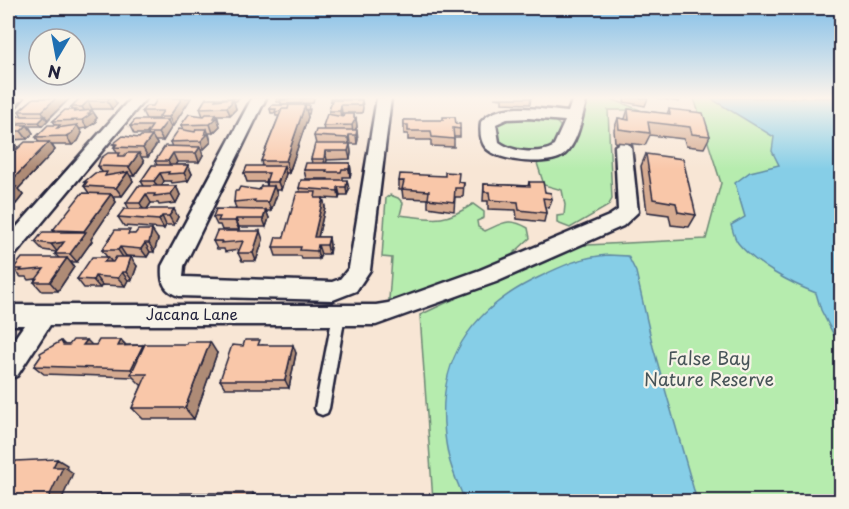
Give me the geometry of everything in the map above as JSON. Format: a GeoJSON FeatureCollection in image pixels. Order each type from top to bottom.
{"type":"FeatureCollection","features":[{"type":"Feature","properties":{"kind":"street"},"geometry":{"type":"LineString","coordinates":[[8,250],[119,122]]}},
{"type":"Feature","properties":{"kind":"street"},"geometry":{"type":"LineString","coordinates":[[248,122],[173,266],[172,280],[179,287],[324,292],[348,285],[359,270],[381,122]]}},
{"type":"Feature","properties":{"kind":"street"},"geometry":{"type":"LineString","coordinates":[[489,122],[490,141],[497,149],[507,153],[549,155],[562,147],[571,122]]}},
{"type":"Feature","properties":{"kind":"street","name":"Jacana Lane"},"geometry":{"type":"LineString","coordinates":[[8,315],[376,315],[416,303],[488,276],[615,221],[628,212],[623,146]]}},
{"type":"Feature","properties":{"kind":"street"},"geometry":{"type":"LineString","coordinates":[[8,368],[44,315]]}},
{"type":"Feature","properties":{"kind":"lane"},"geometry":{"type":"LineString","coordinates":[[322,408],[339,315]]}},
{"type":"Feature","properties":{"kind":"green space"},"geometry":{"type":"Polygon","coordinates":[[[495,122],[556,122],[562,130],[552,148],[538,151],[518,150],[499,143],[495,122]]]}},
{"type":"Feature","properties":{"kind":"green space"},"geometry":{"type":"Polygon","coordinates":[[[578,122],[609,122],[612,199],[608,206],[570,228],[557,223],[557,216],[564,215],[562,190],[544,185],[537,163],[557,159],[568,151],[578,122]]]}},
{"type":"Feature","properties":{"kind":"green space","name":"False Bay Nature Reserve"},"geometry":{"type":"Polygon","coordinates":[[[702,122],[841,122],[841,501],[433,501],[420,315],[568,246],[706,239],[721,183],[702,122]]]}},
{"type":"Feature","properties":{"kind":"green space"},"geometry":{"type":"Polygon","coordinates":[[[390,195],[403,203],[400,215],[437,219],[453,215],[473,204],[484,212],[484,218],[477,221],[478,227],[485,231],[506,222],[516,223],[528,228],[530,238],[500,266],[412,301],[389,300],[392,258],[382,257],[386,198],[390,195]]]}},
{"type":"Feature","properties":{"kind":"water"},"geometry":{"type":"Polygon","coordinates":[[[749,122],[841,122],[841,349],[821,310],[816,293],[785,279],[754,259],[738,243],[731,225],[745,217],[735,183],[750,172],[779,165],[772,151],[774,137],[749,122]]]}},
{"type":"Feature","properties":{"kind":"water"},"geometry":{"type":"Polygon","coordinates":[[[608,255],[628,256],[636,272],[653,347],[697,501],[465,501],[449,460],[444,425],[444,399],[448,374],[469,331],[485,313],[506,296],[531,281],[568,264],[608,255]]]}},
{"type":"Feature","properties":{"kind":"building"},"geometry":{"type":"Polygon","coordinates":[[[8,122],[39,122],[39,122],[8,122]]]}},
{"type":"Feature","properties":{"kind":"building"},"geometry":{"type":"Polygon","coordinates":[[[134,122],[167,122],[158,133],[147,133],[152,126],[130,126],[134,122]]]}},
{"type":"Feature","properties":{"kind":"building"},"geometry":{"type":"Polygon","coordinates":[[[183,122],[213,122],[210,124],[181,125],[183,122]]]}},
{"type":"Feature","properties":{"kind":"building"},"geometry":{"type":"Polygon","coordinates":[[[277,122],[299,122],[286,161],[261,161],[277,122]]]}},
{"type":"Feature","properties":{"kind":"building"},"geometry":{"type":"Polygon","coordinates":[[[324,122],[354,122],[352,125],[323,126],[324,122]]]}},
{"type":"Feature","properties":{"kind":"building"},"geometry":{"type":"Polygon","coordinates":[[[404,122],[456,122],[456,124],[460,124],[460,129],[453,128],[454,139],[432,137],[431,131],[408,131],[408,125],[404,125],[404,122]]]}},
{"type":"Feature","properties":{"kind":"building"},"geometry":{"type":"Polygon","coordinates":[[[618,122],[706,122],[710,136],[692,134],[690,127],[648,122],[650,133],[619,129],[618,122]]]}},
{"type":"Feature","properties":{"kind":"building"},"geometry":{"type":"Polygon","coordinates":[[[8,125],[27,125],[21,131],[8,131],[8,125]]]}},
{"type":"Feature","properties":{"kind":"building"},"geometry":{"type":"Polygon","coordinates":[[[48,125],[60,125],[57,128],[77,125],[72,133],[66,136],[36,137],[48,125]]]}},
{"type":"Feature","properties":{"kind":"building"},"geometry":{"type":"Polygon","coordinates":[[[179,129],[195,132],[196,129],[207,129],[205,134],[208,134],[201,141],[170,142],[179,129]]]}},
{"type":"Feature","properties":{"kind":"building"},"geometry":{"type":"Polygon","coordinates":[[[316,130],[357,130],[356,135],[349,135],[348,138],[314,136],[316,130]]]}},
{"type":"Feature","properties":{"kind":"building"},"geometry":{"type":"Polygon","coordinates":[[[123,136],[139,138],[152,136],[143,148],[114,147],[117,144],[113,144],[123,136]]]}},
{"type":"Feature","properties":{"kind":"building"},"geometry":{"type":"Polygon","coordinates":[[[25,142],[49,142],[8,184],[8,158],[25,142]]]}},
{"type":"Feature","properties":{"kind":"building"},"geometry":{"type":"Polygon","coordinates":[[[315,144],[350,144],[348,151],[325,151],[324,159],[311,159],[315,144]]]}},
{"type":"Feature","properties":{"kind":"building"},"geometry":{"type":"Polygon","coordinates":[[[165,146],[200,147],[196,153],[173,153],[168,161],[155,161],[165,146]]]}},
{"type":"Feature","properties":{"kind":"building"},"geometry":{"type":"Polygon","coordinates":[[[108,153],[120,153],[118,156],[124,156],[127,153],[139,153],[129,167],[98,166],[101,158],[108,153]]]}},
{"type":"Feature","properties":{"kind":"building"},"geometry":{"type":"Polygon","coordinates":[[[646,154],[683,159],[696,215],[678,212],[676,203],[653,199],[646,154]]]}},
{"type":"Feature","properties":{"kind":"building"},"geometry":{"type":"Polygon","coordinates":[[[306,163],[350,163],[349,169],[342,169],[341,172],[326,172],[327,170],[304,170],[306,163]]]}},
{"type":"Feature","properties":{"kind":"building"},"geometry":{"type":"Polygon","coordinates":[[[152,165],[188,165],[184,173],[160,173],[154,181],[141,181],[152,165]]]}},
{"type":"Feature","properties":{"kind":"building"},"geometry":{"type":"Polygon","coordinates":[[[247,166],[284,166],[278,182],[266,182],[269,173],[244,173],[247,166]]]}},
{"type":"Feature","properties":{"kind":"building"},"geometry":{"type":"Polygon","coordinates":[[[107,172],[105,176],[128,172],[116,188],[84,186],[87,182],[84,182],[95,173],[107,172]]]}},
{"type":"Feature","properties":{"kind":"building"},"geometry":{"type":"Polygon","coordinates":[[[445,172],[459,173],[458,182],[464,183],[463,188],[455,188],[454,202],[428,199],[429,191],[402,189],[404,181],[399,181],[400,174],[445,176],[445,172]]]}},
{"type":"Feature","properties":{"kind":"building"},"geometry":{"type":"Polygon","coordinates":[[[301,180],[347,180],[346,187],[338,187],[338,191],[299,188],[301,180]]]}},
{"type":"Feature","properties":{"kind":"building"},"geometry":{"type":"Polygon","coordinates":[[[529,182],[543,182],[545,192],[551,193],[552,199],[543,198],[546,213],[519,210],[518,202],[490,200],[489,192],[484,192],[484,184],[530,186],[529,182]]]}},
{"type":"Feature","properties":{"kind":"building"},"geometry":{"type":"Polygon","coordinates":[[[138,186],[176,186],[171,194],[154,196],[155,194],[146,194],[140,203],[126,203],[138,186]]]}},
{"type":"Feature","properties":{"kind":"building"},"geometry":{"type":"Polygon","coordinates":[[[261,186],[274,186],[268,202],[254,202],[255,200],[234,202],[235,191],[238,191],[240,187],[259,190],[261,186]]]}},
{"type":"Feature","properties":{"kind":"building"},"geometry":{"type":"Polygon","coordinates":[[[8,187],[16,187],[8,195],[8,187]]]}},
{"type":"Feature","properties":{"kind":"building"},"geometry":{"type":"Polygon","coordinates":[[[297,192],[316,192],[315,198],[323,198],[314,237],[329,237],[327,245],[318,245],[317,251],[300,250],[301,247],[273,247],[276,237],[284,237],[297,192]]]}},
{"type":"Feature","properties":{"kind":"building"},"geometry":{"type":"Polygon","coordinates":[[[82,193],[111,194],[84,231],[53,230],[82,193]]]}},
{"type":"Feature","properties":{"kind":"building"},"geometry":{"type":"Polygon","coordinates":[[[124,209],[174,209],[169,216],[162,216],[159,220],[118,217],[124,209]]]}},
{"type":"Feature","properties":{"kind":"building"},"geometry":{"type":"Polygon","coordinates":[[[216,209],[266,210],[263,219],[218,221],[220,217],[213,217],[216,209]]]}},
{"type":"Feature","properties":{"kind":"building"},"geometry":{"type":"Polygon","coordinates":[[[115,230],[130,230],[128,234],[135,234],[138,230],[152,230],[149,243],[145,243],[141,249],[120,247],[118,250],[102,250],[115,230]]]}},
{"type":"Feature","properties":{"kind":"building"},"geometry":{"type":"Polygon","coordinates":[[[217,231],[260,231],[253,253],[238,253],[243,241],[221,243],[222,241],[213,241],[217,231]]]}},
{"type":"Feature","properties":{"kind":"building"},"geometry":{"type":"Polygon","coordinates":[[[43,232],[86,232],[70,254],[55,254],[64,242],[51,244],[35,242],[43,232]]]}},
{"type":"Feature","properties":{"kind":"building"},"geometry":{"type":"Polygon","coordinates":[[[92,257],[108,257],[104,262],[113,262],[116,257],[131,257],[126,272],[122,272],[118,278],[95,276],[93,280],[77,279],[92,257]]]}},
{"type":"Feature","properties":{"kind":"building"},"geometry":{"type":"Polygon","coordinates":[[[22,258],[67,258],[50,282],[34,282],[44,269],[20,271],[22,269],[13,269],[22,258]]]}},
{"type":"Feature","properties":{"kind":"building"},"geometry":{"type":"Polygon","coordinates":[[[73,340],[87,340],[83,345],[96,345],[99,340],[121,340],[118,346],[143,345],[131,369],[34,366],[41,356],[40,353],[61,341],[63,345],[69,345],[73,340]]]}},
{"type":"Feature","properties":{"kind":"building"},"geometry":{"type":"Polygon","coordinates":[[[245,340],[260,340],[258,345],[293,345],[285,380],[220,380],[232,345],[243,346],[245,340]]]}},
{"type":"Feature","properties":{"kind":"building"},"geometry":{"type":"Polygon","coordinates":[[[187,342],[210,342],[185,408],[132,408],[147,374],[131,374],[145,344],[186,344],[187,342]]]}},
{"type":"Feature","properties":{"kind":"building"},"geometry":{"type":"Polygon","coordinates":[[[57,459],[53,467],[63,467],[47,501],[8,501],[8,478],[16,461],[57,459]]]}},
{"type":"Feature","properties":{"kind":"building"},"geometry":{"type":"Polygon","coordinates":[[[180,493],[253,493],[251,501],[177,501],[180,493]]]}},
{"type":"Feature","properties":{"kind":"building"},"geometry":{"type":"Polygon","coordinates":[[[96,495],[161,495],[159,501],[93,501],[96,495]]]}}]}
